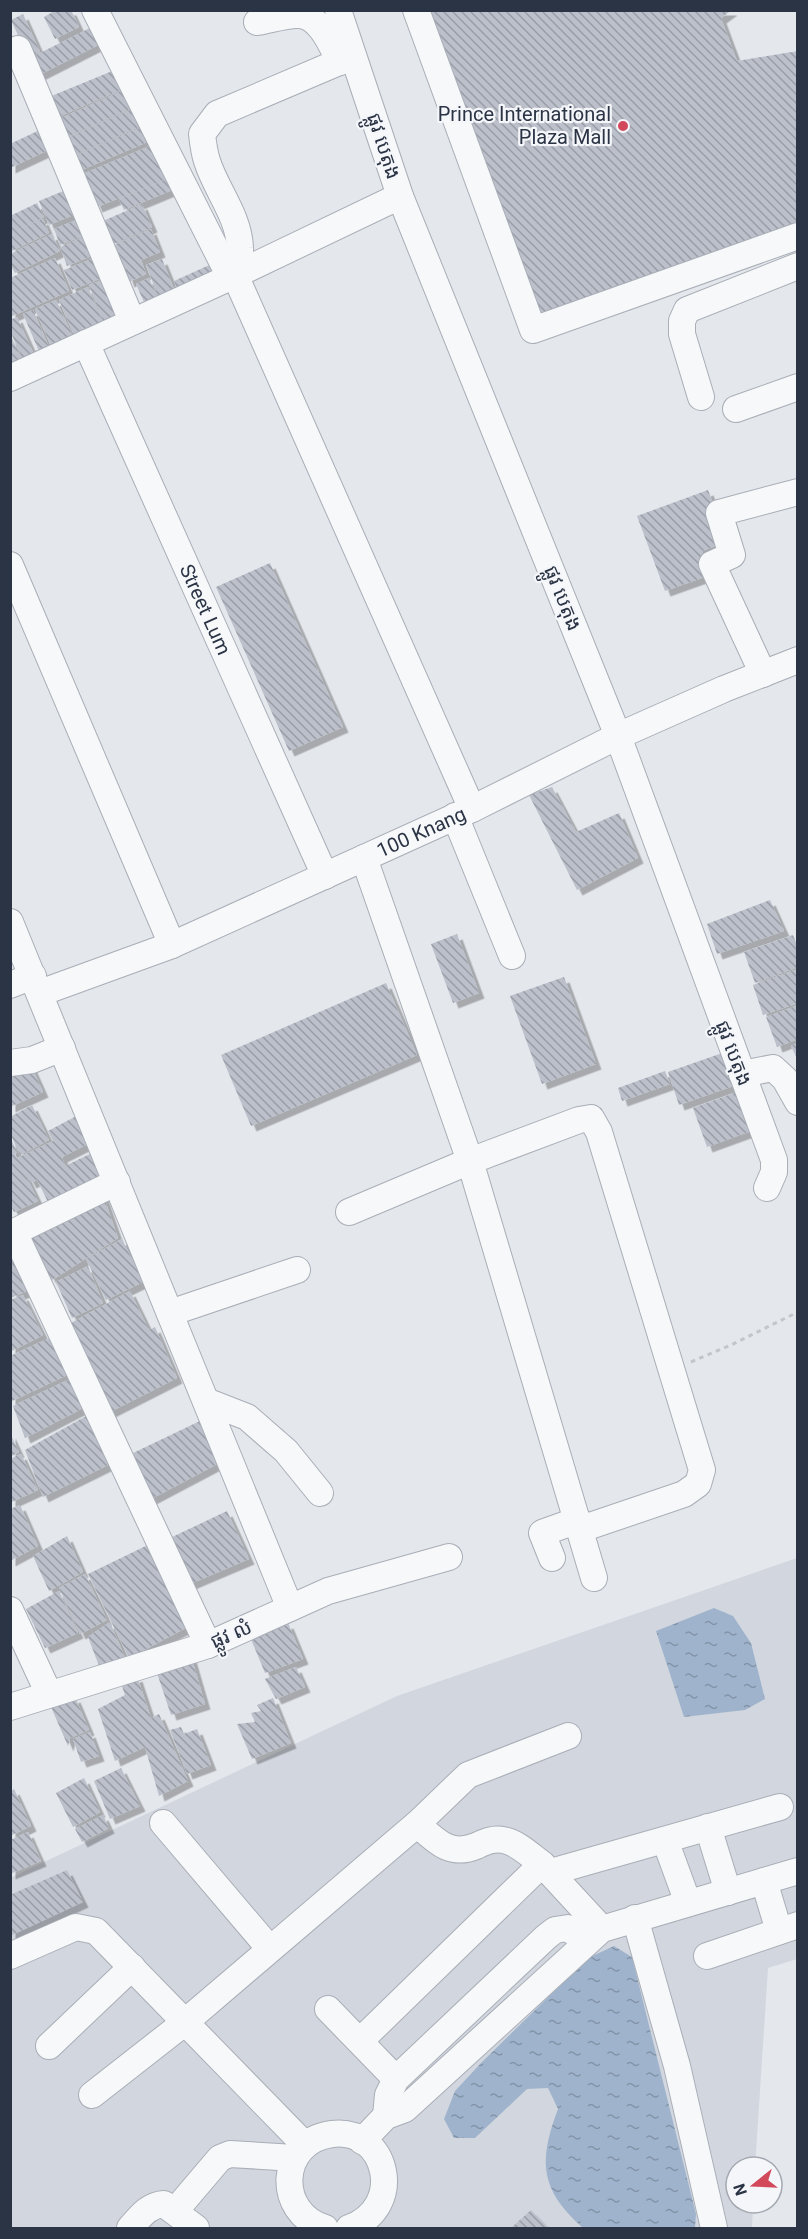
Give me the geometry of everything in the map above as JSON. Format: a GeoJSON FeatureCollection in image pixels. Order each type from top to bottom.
{"type":"FeatureCollection","features":[{"type":"Feature","properties":{"kind":"street"},"geometry":{"type":"LineString","coordinates":[[95,10],[233,276],[464,813],[512,956]]}},
{"type":"Feature","properties":{"kind":"street","name":"ផ្លូវ បេតុង"},"geometry":{"type":"LineString","coordinates":[[338,10],[347,59],[618,736],[774,1160],[774,1172],[767,1188]]}},
{"type":"Feature","properties":{"kind":"street"},"geometry":{"type":"LineString","coordinates":[[416,10],[533,330],[798,236]]}},
{"type":"Feature","properties":{"kind":"street"},"geometry":{"type":"LineString","coordinates":[[233,276],[240,250],[239,238],[228,204],[207,163],[202,134],[217,114],[347,59],[319,26],[302,15],[257,22]]}},
{"type":"Feature","properties":{"kind":"street"},"geometry":{"type":"LineString","coordinates":[[18,49],[132,321]]}},
{"type":"Feature","properties":{"kind":"street"},"geometry":{"type":"LineString","coordinates":[[10,378],[233,276],[400,196]]}},
{"type":"Feature","properties":{"kind":"street"},"geometry":{"type":"LineString","coordinates":[[701,397],[682,334],[681,321],[687,310],[798,266]]}},
{"type":"Feature","properties":{"kind":"street","name":"Street Lum"},"geometry":{"type":"LineString","coordinates":[[86,343],[325,876]]}},
{"type":"Feature","properties":{"kind":"street"},"geometry":{"type":"LineString","coordinates":[[736,409],[798,387]]}},
{"type":"Feature","properties":{"kind":"street"},"geometry":{"type":"LineString","coordinates":[[763,674],[712,564],[732,555],[719,513],[798,492]]}},
{"type":"Feature","properties":{"kind":"street"},"geometry":{"type":"LineString","coordinates":[[10,566],[172,945]]}},
{"type":"Feature","properties":{"kind":"street","name":"100 Knang"},"geometry":{"type":"LineString","coordinates":[[28,985],[172,945],[464,813],[618,736],[798,660]]}},
{"type":"Feature","properties":{"kind":"street"},"geometry":{"type":"LineString","coordinates":[[364,858],[470,1161],[580,1524],[594,1578]]}},
{"type":"Feature","properties":{"kind":"street"},"geometry":{"type":"LineString","coordinates":[[10,922],[28,985],[62,1048],[290,1608]]}},
{"type":"Feature","properties":{"kind":"street"},"geometry":{"type":"LineString","coordinates":[[10,1063],[32,1060],[62,1048]]}},
{"type":"Feature","properties":{"kind":"street"},"geometry":{"type":"LineString","coordinates":[[742,1074],[773,1068],[785,1079],[798,1102]]}},
{"type":"Feature","properties":{"kind":"street"},"geometry":{"type":"LineString","coordinates":[[349,1212],[470,1161],[579,1119],[591,1118],[599,1132],[702,1470],[698,1485],[684,1494],[543,1533],[552,1558]]}},
{"type":"Feature","properties":{"kind":"street"},"geometry":{"type":"LineString","coordinates":[[117,1182],[12,1233],[208,1645]]}},
{"type":"Feature","properties":{"kind":"street"},"geometry":{"type":"LineString","coordinates":[[170,1313],[297,1270]]}},
{"type":"Feature","properties":{"kind":"street"},"geometry":{"type":"LineString","coordinates":[[206,1401],[247,1417],[285,1450],[320,1493]]}},
{"type":"Feature","properties":{"kind":"street","name":"ផ្លូវ លំ"},"geometry":{"type":"LineString","coordinates":[[10,1707],[208,1645],[328,1591],[449,1557]]}},
{"type":"Feature","properties":{"kind":"street"},"geometry":{"type":"LineString","coordinates":[[10,1610],[49,1694]]}},
{"type":"Feature","properties":{"kind":"street"},"geometry":{"type":"LineString","coordinates":[[92,2095],[184,2023],[417,1824],[468,1775],[568,1736]]}},
{"type":"Feature","properties":{"kind":"street"},"geometry":{"type":"LineString","coordinates":[[360,2041],[547,1868],[665,1839],[780,1807]]}},
{"type":"Feature","properties":{"kind":"street"},"geometry":{"type":"LineString","coordinates":[[163,1823],[270,1949]]}},
{"type":"Feature","properties":{"kind":"street"},"geometry":{"type":"LineString","coordinates":[[417,1824],[434,1840],[454,1851],[466,1850],[490,1840],[501,1839],[510,1842],[547,1868],[594,1935]]}},
{"type":"Feature","properties":{"kind":"street"},"geometry":{"type":"LineString","coordinates":[[708,1827],[729,1892]]}},
{"type":"Feature","properties":{"kind":"street"},"geometry":{"type":"LineString","coordinates":[[665,1839],[687,1903]]}},
{"type":"Feature","properties":{"kind":"street"},"geometry":{"type":"LineString","coordinates":[[362,2141],[386,2116],[405,2109],[594,1935],[635,1918],[798,1871]]}},
{"type":"Feature","properties":{"kind":"street"},"geometry":{"type":"LineString","coordinates":[[707,1956],[788,1928],[764,1881]]}},
{"type":"Feature","properties":{"kind":"street"},"geometry":{"type":"LineString","coordinates":[[635,1918],[677,2066],[714,2229]]}},
{"type":"Feature","properties":{"kind":"street"},"geometry":{"type":"LineString","coordinates":[[10,1956],[76,1928],[96,1931],[184,2023],[300,2152]]}},
{"type":"Feature","properties":{"kind":"street"},"geometry":{"type":"LineString","coordinates":[[386,2116],[388,2095],[396,2079],[555,1930],[568,1928],[594,1935]]}},
{"type":"Feature","properties":{"kind":"street"},"geometry":{"type":"LineString","coordinates":[[49,2046],[132,1967]]}},
{"type":"Feature","properties":{"kind":"street"},"geometry":{"type":"LineString","coordinates":[[328,2009],[396,2079]]}},
{"type":"Feature","properties":{"kind":"street"},"geometry":{"type":"LineString","coordinates":[[325,2229],[295,2222],[289,2187],[290,2172],[300,2152],[318,2138],[333,2134],[348,2135],[362,2141],[377,2156],[384,2175],[380,2221],[361,2224],[349,2229]]}},
{"type":"Feature","properties":{"kind":"street"},"geometry":{"type":"LineString","coordinates":[[175,2211],[220,2158],[230,2154],[300,2152]]}},
{"type":"Feature","properties":{"kind":"street"},"geometry":{"type":"LineString","coordinates":[[130,2229],[144,2212],[155,2205],[164,2204],[196,2229]]}},
{"type":"Feature","properties":{"kind":"path"},"geometry":{"type":"LineString","coordinates":[[672,1370],[732,1345],[798,1312]]}},
{"type":"Feature","properties":{"kind":"shaded area"},"geometry":{"type":"Polygon","coordinates":[[[797,1558],[797,1959],[768,1968],[756,2155],[724,2155],[724,2215],[753,2215],[752,2228],[11,2228],[10,1878],[397,1696],[797,1558]]]}},
{"type":"Feature","properties":{"kind":"water"},"geometry":{"type":"Polygon","coordinates":[[[714,1608],[733,1616],[751,1643],[765,1699],[745,1710],[684,1717],[656,1631],[714,1608]]]}},
{"type":"Feature","properties":{"kind":"water"},"geometry":{"type":"Polygon","coordinates":[[[614,1946],[632,1957],[696,2214],[695,2228],[583,2228],[558,2201],[547,2174],[547,2145],[558,2109],[548,2088],[527,2089],[475,2138],[454,2138],[444,2119],[455,2091],[481,2063],[588,1958],[614,1946]]]}},
{"type":"Feature","properties":{"kind":"building"},"geometry":{"type":"Polygon","coordinates":[[[56,10],[71,10],[79,27],[55,39],[44,17],[56,10]]]}},
{"type":"Feature","properties":{"kind":"building","name":"Prince International Plaza Mall"},"geometry":{"type":"Polygon","coordinates":[[[419,10],[732,10],[721,18],[737,61],[798,51],[798,223],[534,321],[419,10]]]}},
{"type":"Feature","properties":{"kind":"building"},"geometry":{"type":"Polygon","coordinates":[[[23,14],[40,52],[28,57],[11,20],[23,14]]]}},
{"type":"Feature","properties":{"kind":"building"},"geometry":{"type":"Polygon","coordinates":[[[96,25],[104,42],[39,75],[30,58],[96,25]]]}},
{"type":"Feature","properties":{"kind":"building"},"geometry":{"type":"Polygon","coordinates":[[[122,67],[130,86],[58,117],[49,97],[122,67]]]}},
{"type":"Feature","properties":{"kind":"building"},"geometry":{"type":"Polygon","coordinates":[[[128,88],[136,106],[67,137],[59,119],[128,88]]]}},
{"type":"Feature","properties":{"kind":"building"},"geometry":{"type":"Polygon","coordinates":[[[137,107],[145,124],[75,155],[67,138],[137,107]]]}},
{"type":"Feature","properties":{"kind":"building"},"geometry":{"type":"Polygon","coordinates":[[[146,125],[152,140],[79,171],[73,157],[146,125]]]}},
{"type":"Feature","properties":{"kind":"building"},"geometry":{"type":"Polygon","coordinates":[[[46,127],[55,147],[10,168],[10,144],[46,127]]]}},
{"type":"Feature","properties":{"kind":"building"},"geometry":{"type":"Polygon","coordinates":[[[157,143],[171,177],[97,207],[83,174],[157,143]]]}},
{"type":"Feature","properties":{"kind":"building"},"geometry":{"type":"Polygon","coordinates":[[[172,177],[177,188],[124,210],[119,199],[172,177]]]}},
{"type":"Feature","properties":{"kind":"building"},"geometry":{"type":"Polygon","coordinates":[[[73,187],[83,211],[49,225],[39,201],[73,187]]]}},
{"type":"Feature","properties":{"kind":"building"},"geometry":{"type":"Polygon","coordinates":[[[37,203],[44,217],[13,232],[43,219],[49,233],[10,252],[10,216],[37,203]]]}},
{"type":"Feature","properties":{"kind":"building"},"geometry":{"type":"Polygon","coordinates":[[[142,204],[152,227],[114,244],[103,221],[142,204]]]}},
{"type":"Feature","properties":{"kind":"building"},"geometry":{"type":"Polygon","coordinates":[[[84,217],[91,233],[60,245],[54,229],[84,217]]]}},
{"type":"Feature","properties":{"kind":"building"},"geometry":{"type":"Polygon","coordinates":[[[151,229],[160,252],[141,260],[146,274],[129,282],[124,267],[121,268],[112,246],[151,229]]]}},
{"type":"Feature","properties":{"kind":"building"},"geometry":{"type":"Polygon","coordinates":[[[52,234],[60,251],[15,273],[10,264],[10,254],[52,234]]]}},
{"type":"Feature","properties":{"kind":"building"},"geometry":{"type":"Polygon","coordinates":[[[91,234],[99,253],[67,266],[60,247],[91,234]]]}},
{"type":"Feature","properties":{"kind":"building"},"geometry":{"type":"Polygon","coordinates":[[[102,255],[109,275],[72,290],[64,270],[102,255]]]}},
{"type":"Feature","properties":{"kind":"building"},"geometry":{"type":"Polygon","coordinates":[[[55,258],[69,291],[10,317],[10,278],[55,258]]]}},
{"type":"Feature","properties":{"kind":"building"},"geometry":{"type":"Polygon","coordinates":[[[162,259],[174,289],[158,296],[146,265],[162,259]]]}},
{"type":"Feature","properties":{"kind":"building"},"geometry":{"type":"Polygon","coordinates":[[[216,262],[223,279],[180,297],[174,281],[216,262]]]}},
{"type":"Feature","properties":{"kind":"building"},"geometry":{"type":"Polygon","coordinates":[[[110,277],[127,317],[105,326],[89,285],[110,277]]]}},
{"type":"Feature","properties":{"kind":"building"},"geometry":{"type":"Polygon","coordinates":[[[149,278],[160,304],[147,309],[136,284],[149,278]]]}},
{"type":"Feature","properties":{"kind":"building"},"geometry":{"type":"Polygon","coordinates":[[[88,287],[105,328],[76,340],[59,300],[88,287]]]}},
{"type":"Feature","properties":{"kind":"building"},"geometry":{"type":"Polygon","coordinates":[[[56,300],[75,341],[53,351],[35,309],[56,300]]]}},
{"type":"Feature","properties":{"kind":"building"},"geometry":{"type":"Polygon","coordinates":[[[33,310],[51,352],[41,356],[23,314],[33,310]]]}},
{"type":"Feature","properties":{"kind":"building"},"geometry":{"type":"Polygon","coordinates":[[[17,317],[36,359],[25,364],[10,331],[10,320],[17,317]]]}},
{"type":"Feature","properties":{"kind":"building"},"geometry":{"type":"Polygon","coordinates":[[[10,334],[23,362],[10,367],[10,334]]]}},
{"type":"Feature","properties":{"kind":"building"},"geometry":{"type":"Polygon","coordinates":[[[708,490],[716,511],[723,543],[702,551],[710,575],[665,591],[637,516],[708,490]]]}},
{"type":"Feature","properties":{"kind":"building"},"geometry":{"type":"Polygon","coordinates":[[[270,563],[343,727],[289,751],[216,587],[270,563]]]}},
{"type":"Feature","properties":{"kind":"building"},"geometry":{"type":"Polygon","coordinates":[[[552,787],[576,832],[619,813],[638,858],[577,890],[529,795],[552,787]]]}},
{"type":"Feature","properties":{"kind":"building"},"geometry":{"type":"Polygon","coordinates":[[[770,900],[784,931],[717,954],[707,924],[770,900]]]}},
{"type":"Feature","properties":{"kind":"building"},"geometry":{"type":"Polygon","coordinates":[[[457,934],[479,993],[453,1003],[431,944],[457,934]]]}},
{"type":"Feature","properties":{"kind":"building"},"geometry":{"type":"Polygon","coordinates":[[[793,935],[798,948],[798,967],[755,983],[744,952],[793,935]]]}},
{"type":"Feature","properties":{"kind":"building"},"geometry":{"type":"Polygon","coordinates":[[[798,969],[798,1003],[763,1015],[753,985],[798,969]]]}},
{"type":"Feature","properties":{"kind":"building"},"geometry":{"type":"Polygon","coordinates":[[[564,977],[596,1064],[542,1084],[510,996],[564,977]]]}},
{"type":"Feature","properties":{"kind":"building"},"geometry":{"type":"Polygon","coordinates":[[[386,983],[417,1055],[251,1126],[221,1055],[386,983]]]}},
{"type":"Feature","properties":{"kind":"building"},"geometry":{"type":"Polygon","coordinates":[[[798,1005],[798,1039],[777,1047],[766,1017],[798,1005]]]}},
{"type":"Feature","properties":{"kind":"building"},"geometry":{"type":"Polygon","coordinates":[[[798,1043],[798,1061],[791,1046],[798,1043]]]}},
{"type":"Feature","properties":{"kind":"building"},"geometry":{"type":"Polygon","coordinates":[[[728,1051],[739,1084],[679,1105],[668,1072],[728,1051]]]}},
{"type":"Feature","properties":{"kind":"building"},"geometry":{"type":"Polygon","coordinates":[[[30,1063],[43,1092],[10,1107],[10,1064],[30,1063]]]}},
{"type":"Feature","properties":{"kind":"building"},"geometry":{"type":"Polygon","coordinates":[[[665,1071],[670,1084],[622,1101],[618,1088],[665,1071]]]}},
{"type":"Feature","properties":{"kind":"building"},"geometry":{"type":"Polygon","coordinates":[[[745,1089],[751,1131],[707,1147],[693,1108],[745,1089]]]}},
{"type":"Feature","properties":{"kind":"building"},"geometry":{"type":"Polygon","coordinates":[[[32,1105],[49,1140],[20,1155],[10,1133],[10,1117],[32,1105]]]}},
{"type":"Feature","properties":{"kind":"building"},"geometry":{"type":"Polygon","coordinates":[[[84,1112],[96,1140],[62,1157],[65,1166],[96,1151],[110,1174],[49,1204],[37,1180],[31,1183],[20,1163],[38,1201],[14,1212],[10,1205],[10,1137],[17,1152],[15,1154],[17,1158],[53,1141],[48,1131],[84,1112]]]}},
{"type":"Feature","properties":{"kind":"building"},"geometry":{"type":"Polygon","coordinates":[[[103,1195],[118,1238],[52,1280],[25,1233],[103,1195]]]}},
{"type":"Feature","properties":{"kind":"building"},"geometry":{"type":"Polygon","coordinates":[[[122,1239],[143,1282],[106,1300],[86,1259],[122,1239]]]}},
{"type":"Feature","properties":{"kind":"building"},"geometry":{"type":"Polygon","coordinates":[[[11,1252],[27,1291],[11,1298],[11,1252]]]}},
{"type":"Feature","properties":{"kind":"building"},"geometry":{"type":"Polygon","coordinates":[[[88,1266],[103,1303],[72,1318],[56,1282],[88,1266]]]}},
{"type":"Feature","properties":{"kind":"building"},"geometry":{"type":"Polygon","coordinates":[[[130,1291],[149,1330],[155,1327],[177,1378],[110,1412],[69,1324],[130,1291]]]}},
{"type":"Feature","properties":{"kind":"building"},"geometry":{"type":"Polygon","coordinates":[[[23,1295],[43,1335],[10,1352],[10,1300],[23,1295]]]}},
{"type":"Feature","properties":{"kind":"building"},"geometry":{"type":"Polygon","coordinates":[[[54,1336],[67,1375],[10,1402],[10,1356],[54,1336]]]}},
{"type":"Feature","properties":{"kind":"building"},"geometry":{"type":"Polygon","coordinates":[[[70,1379],[85,1407],[25,1438],[13,1406],[70,1379]]]}},
{"type":"Feature","properties":{"kind":"building"},"geometry":{"type":"Polygon","coordinates":[[[88,1415],[116,1461],[43,1497],[25,1450],[88,1415]]]}},
{"type":"Feature","properties":{"kind":"building"},"geometry":{"type":"Polygon","coordinates":[[[204,1419],[223,1461],[151,1499],[129,1455],[204,1419]]]}},
{"type":"Feature","properties":{"kind":"building"},"geometry":{"type":"Polygon","coordinates":[[[10,1433],[19,1452],[10,1457],[10,1433]]]}},
{"type":"Feature","properties":{"kind":"building"},"geometry":{"type":"Polygon","coordinates":[[[21,1454],[38,1490],[10,1503],[10,1459],[21,1454]]]}},
{"type":"Feature","properties":{"kind":"building"},"geometry":{"type":"Polygon","coordinates":[[[20,1505],[38,1546],[10,1561],[10,1509],[20,1505]]]}},
{"type":"Feature","properties":{"kind":"building"},"geometry":{"type":"Polygon","coordinates":[[[227,1511],[249,1559],[190,1584],[168,1539],[227,1511]]]}},
{"type":"Feature","properties":{"kind":"building"},"geometry":{"type":"Polygon","coordinates":[[[67,1536],[83,1572],[49,1591],[33,1556],[67,1536]]]}},
{"type":"Feature","properties":{"kind":"building"},"geometry":{"type":"Polygon","coordinates":[[[156,1541],[195,1623],[129,1658],[88,1574],[156,1541]]]}},
{"type":"Feature","properties":{"kind":"building"},"geometry":{"type":"Polygon","coordinates":[[[85,1574],[107,1620],[80,1634],[59,1588],[85,1574]]]}},
{"type":"Feature","properties":{"kind":"building"},"geometry":{"type":"Polygon","coordinates":[[[59,1591],[78,1633],[45,1648],[26,1609],[59,1591]]]}},
{"type":"Feature","properties":{"kind":"building"},"geometry":{"type":"Polygon","coordinates":[[[110,1622],[128,1665],[101,1671],[88,1637],[110,1622]]]}},
{"type":"Feature","properties":{"kind":"building"},"geometry":{"type":"Polygon","coordinates":[[[288,1623],[303,1659],[265,1673],[251,1639],[288,1623]]]}},
{"type":"Feature","properties":{"kind":"building"},"geometry":{"type":"Polygon","coordinates":[[[191,1656],[205,1704],[171,1715],[156,1670],[191,1656]]]}},
{"type":"Feature","properties":{"kind":"building"},"geometry":{"type":"Polygon","coordinates":[[[296,1667],[305,1687],[276,1699],[265,1679],[296,1667]]]}},
{"type":"Feature","properties":{"kind":"building"},"geometry":{"type":"Polygon","coordinates":[[[137,1676],[151,1718],[159,1714],[188,1781],[159,1796],[145,1747],[115,1761],[98,1709],[125,1695],[121,1683],[137,1676]]]}},
{"type":"Feature","properties":{"kind":"building"},"geometry":{"type":"Polygon","coordinates":[[[75,1697],[89,1730],[70,1738],[68,1746],[51,1707],[75,1697]]]}},
{"type":"Feature","properties":{"kind":"building"},"geometry":{"type":"Polygon","coordinates":[[[273,1698],[291,1743],[252,1759],[237,1724],[255,1722],[251,1713],[261,1711],[257,1705],[273,1698]]]}},
{"type":"Feature","properties":{"kind":"building"},"geometry":{"type":"Polygon","coordinates":[[[181,1727],[184,1734],[197,1729],[211,1765],[187,1774],[170,1730],[181,1727]]]}},
{"type":"Feature","properties":{"kind":"building"},"geometry":{"type":"Polygon","coordinates":[[[90,1732],[99,1756],[81,1762],[73,1739],[90,1732]]]}},
{"type":"Feature","properties":{"kind":"building"},"geometry":{"type":"Polygon","coordinates":[[[121,1768],[140,1806],[110,1819],[94,1781],[121,1768]]]}},
{"type":"Feature","properties":{"kind":"building"},"geometry":{"type":"Polygon","coordinates":[[[84,1778],[100,1812],[73,1827],[56,1793],[84,1778]]]}},
{"type":"Feature","properties":{"kind":"building"},"geometry":{"type":"Polygon","coordinates":[[[14,1789],[31,1826],[10,1836],[10,1792],[14,1789]]]}},
{"type":"Feature","properties":{"kind":"building"},"geometry":{"type":"Polygon","coordinates":[[[103,1815],[109,1828],[82,1842],[75,1829],[103,1815]]]}},
{"type":"Feature","properties":{"kind":"building"},"geometry":{"type":"Polygon","coordinates":[[[28,1832],[41,1861],[10,1874],[10,1840],[28,1832]]]}},
{"type":"Feature","properties":{"kind":"building"},"geometry":{"type":"Polygon","coordinates":[[[67,1870],[83,1902],[10,1936],[10,1895],[67,1870]]]}},
{"type":"Feature","properties":{"kind":"building"},"geometry":{"type":"Polygon","coordinates":[[[531,2210],[548,2228],[511,2228],[531,2210]]]}},
{"type":"Feature","properties":{"kind":"place","name":"Prince International Plaza Mall"},"geometry":{"type":"Point","coordinates":[623,126]}}]}
